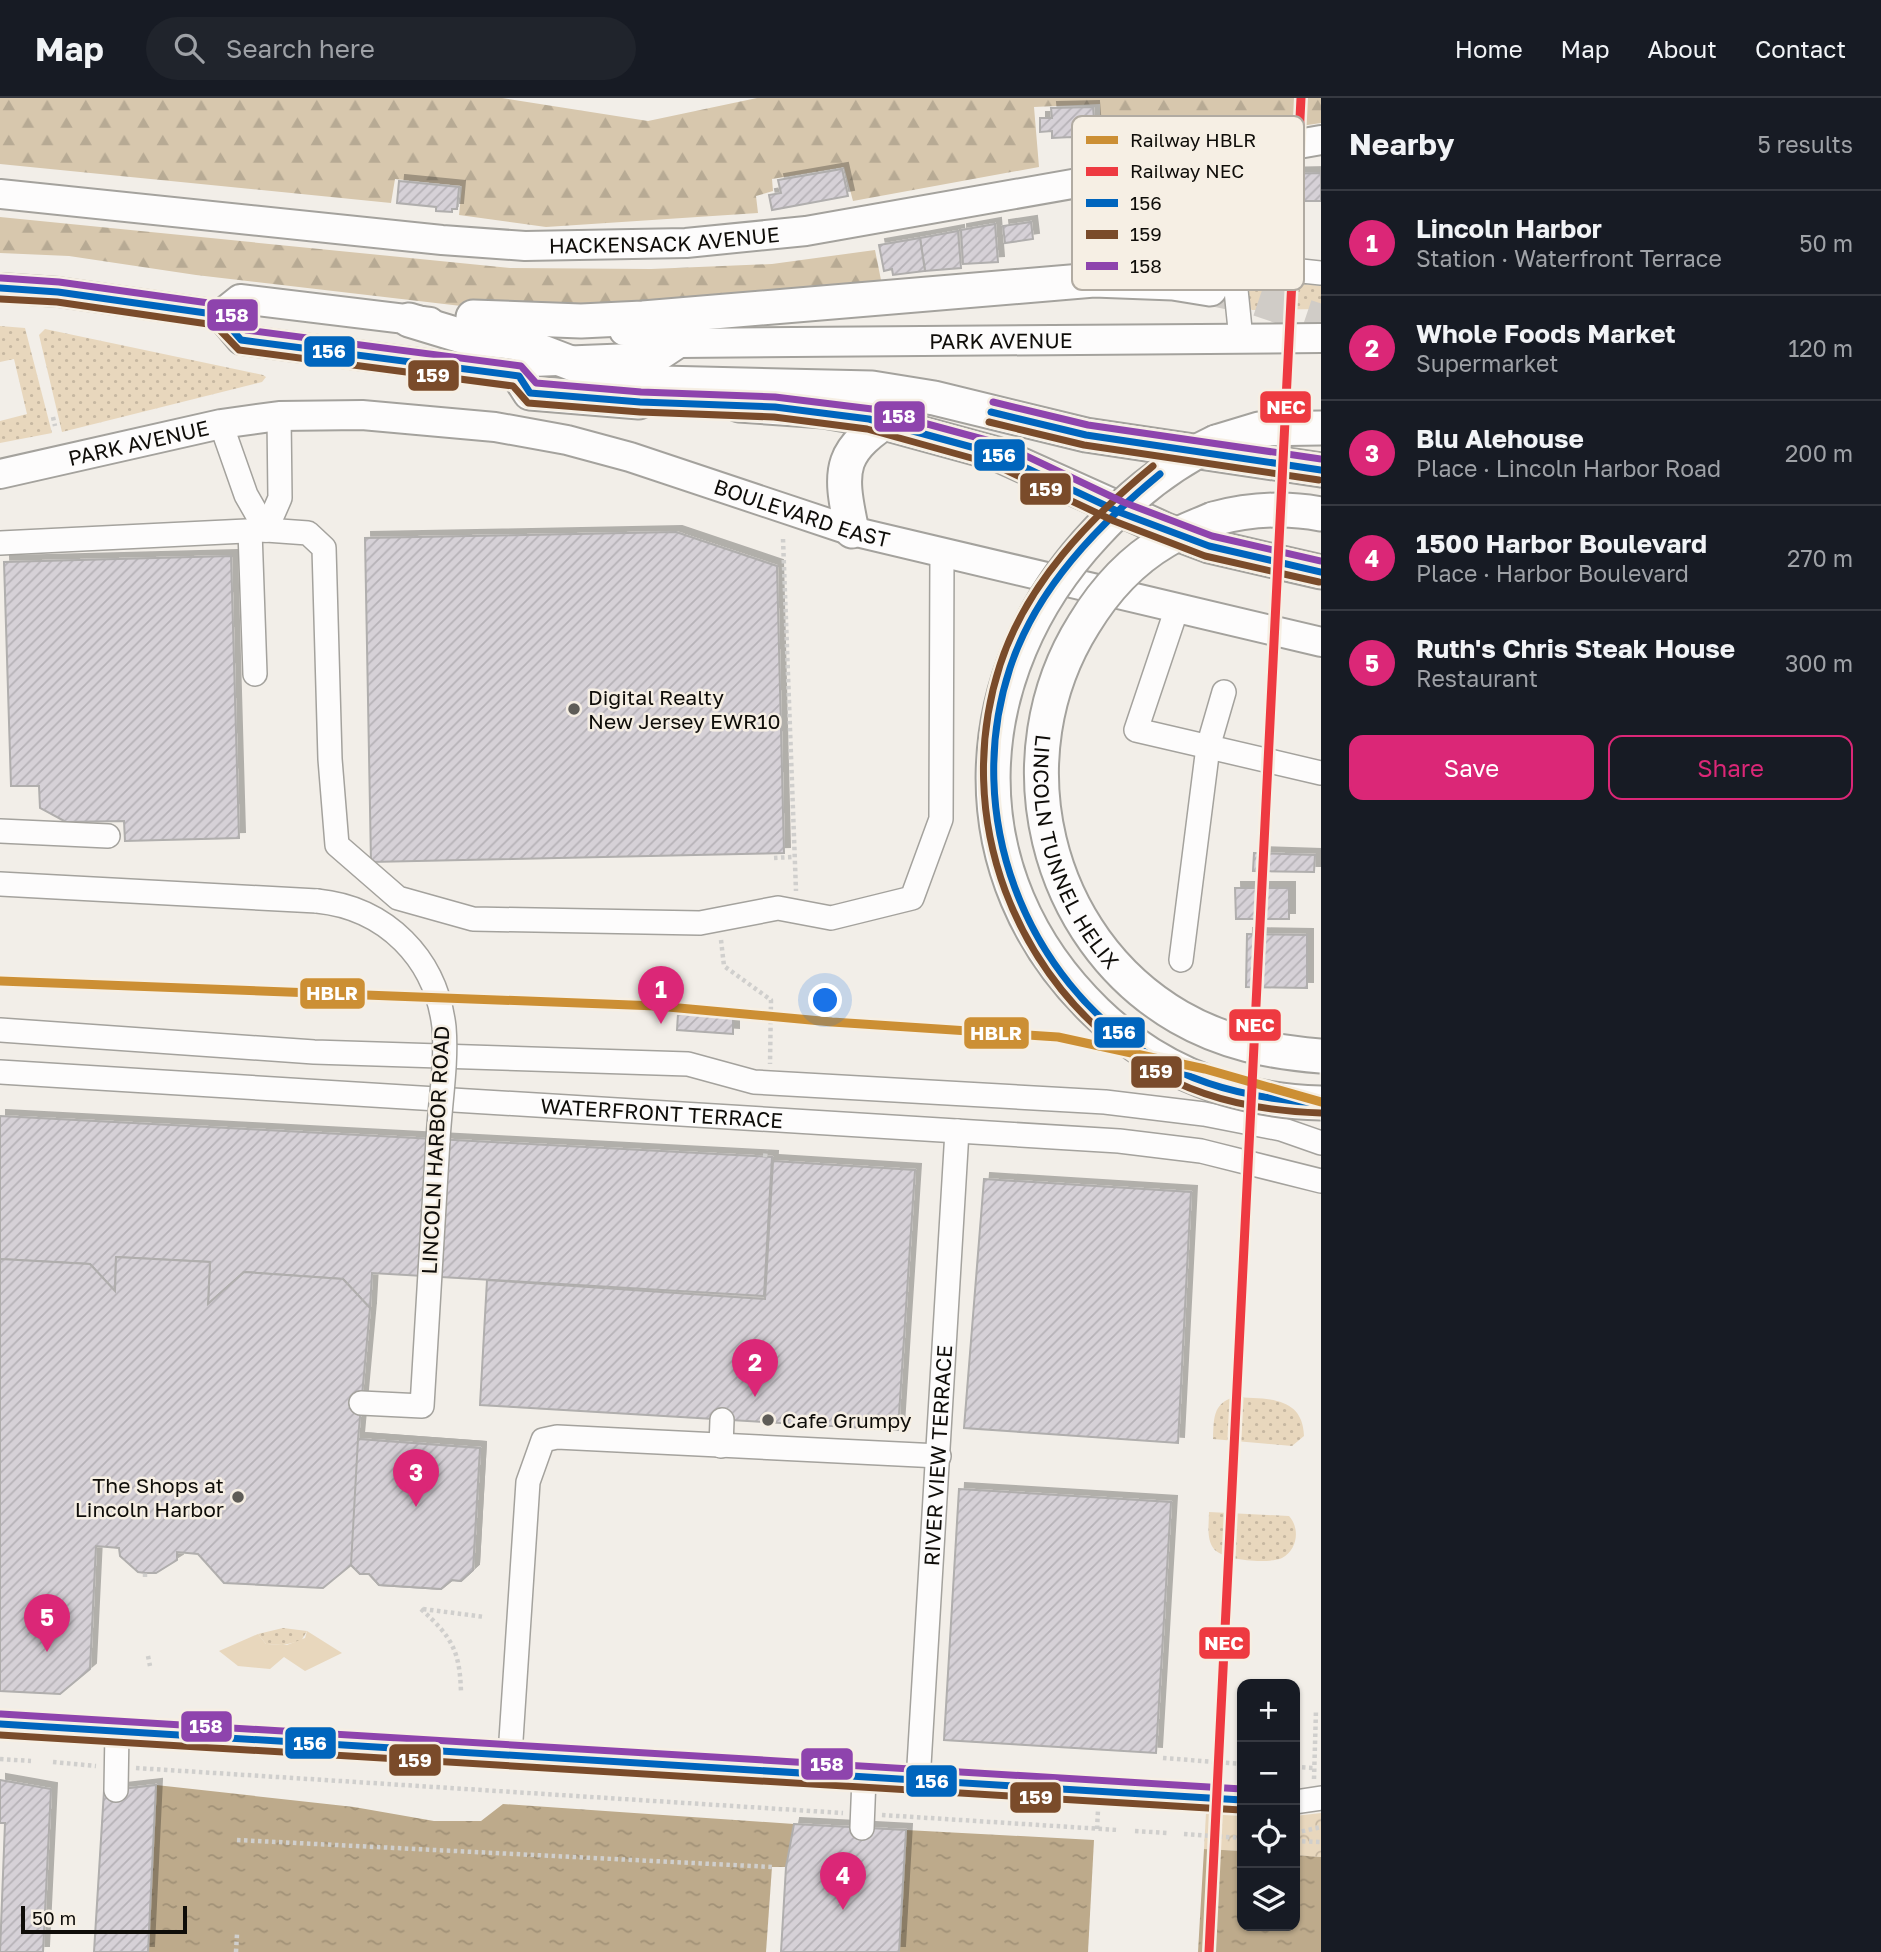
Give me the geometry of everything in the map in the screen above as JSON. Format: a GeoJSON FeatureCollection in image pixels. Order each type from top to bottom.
{"type":"FeatureCollection","features":[{"type":"Feature","properties":{"kind":"highway"},"geometry":{"type":"LineString","coordinates":[[409,320],[462,316],[581,321],[643,318],[1072,283]]}},
{"type":"Feature","properties":{"kind":"highway"},"geometry":{"type":"LineString","coordinates":[[409,320],[465,337],[519,344],[610,380],[639,384],[842,386],[925,396],[1086,435],[1321,470]]}},
{"type":"Feature","properties":{"kind":"highway"},"geometry":{"type":"LineString","coordinates":[[519,376],[530,393],[824,411],[884,422],[997,454],[1119,512],[1209,546],[1321,572]]}},
{"type":"Feature","properties":{"kind":"highway"},"geometry":{"type":"LineString","coordinates":[[852,531],[843,484],[847,460],[868,434],[925,396]]}},
{"type":"Feature","properties":{"kind":"highway"},"geometry":{"type":"LineString","coordinates":[[1321,429],[1259,429],[1216,442],[1166,470],[1113,514],[1067,565],[1034,615],[1009,670],[998,714],[992,755],[994,813],[1009,874],[1031,929],[1065,979],[1111,1026],[1153,1058],[1200,1080],[1253,1096],[1321,1103]]}},
{"type":"Feature","properties":{"kind":"highway","name":"LINCOLN TUNNEL HELIX"},"geometry":{"type":"LineString","coordinates":[[1321,514],[1282,509],[1252,510],[1213,519],[1165,541],[1128,569],[1099,602],[1076,637],[1058,673],[1044,730],[1040,772],[1044,819],[1053,857],[1074,909],[1114,964],[1145,994],[1196,1026],[1234,1042],[1284,1054],[1321,1056]]}},
{"type":"Feature","properties":{"kind":"main road","name":"HACKENSACK AVENUE"},"geometry":{"type":"LineString","coordinates":[[0,194],[442,240],[525,246],[686,243],[806,231],[1072,184]]}},
{"type":"Feature","properties":{"kind":"main road"},"geometry":{"type":"LineString","coordinates":[[0,288],[58,292],[220,315],[241,340],[519,376]]}},
{"type":"Feature","properties":{"kind":"main road","name":"PARK AVENUE"},"geometry":{"type":"LineString","coordinates":[[220,315],[240,299],[510,331],[658,331],[679,343],[1321,338]]}},
{"type":"Feature","properties":{"kind":"main road","name":"PARK AVENUE"},"geometry":{"type":"LineString","coordinates":[[519,376],[532,362],[658,357],[679,343]]}},
{"type":"Feature","properties":{"kind":"main road","name":"PARK AVENUE"},"geometry":{"type":"LineString","coordinates":[[0,474],[220,424],[279,416]]}},
{"type":"Feature","properties":{"kind":"main road","name":"BOULEVARD EAST"},"geometry":{"type":"LineString","coordinates":[[279,416],[388,417],[536,433],[630,457],[852,531],[1321,642]]}},
{"type":"Feature","properties":{"kind":"street"},"geometry":{"type":"LineString","coordinates":[[1236,290],[1241,339]]}},
{"type":"Feature","properties":{"kind":"street"},"geometry":{"type":"LineString","coordinates":[[258,530],[281,498],[279,416]]}},
{"type":"Feature","properties":{"kind":"street"},"geometry":{"type":"LineString","coordinates":[[220,424],[258,530],[255,674]]}},
{"type":"Feature","properties":{"kind":"street"},"geometry":{"type":"LineString","coordinates":[[0,543],[258,530],[308,533],[324,548],[330,759],[337,845],[398,898],[473,919],[719,921],[778,908],[831,918],[912,898],[941,819],[942,552]]}},
{"type":"Feature","properties":{"kind":"street"},"geometry":{"type":"LineString","coordinates":[[1177,608],[1136,730],[1321,773]]}},
{"type":"Feature","properties":{"kind":"street"},"geometry":{"type":"LineString","coordinates":[[1181,960],[1208,747],[1224,692]]}},
{"type":"Feature","properties":{"kind":"street"},"geometry":{"type":"LineString","coordinates":[[0,831],[108,836]]}},
{"type":"Feature","properties":{"kind":"street","name":"LINCOLN HARBOR ROAD"},"geometry":{"type":"LineString","coordinates":[[0,884],[317,901],[343,905],[379,920],[412,947],[428,972],[439,1002],[444,1030],[422,1406],[362,1403]]}},
{"type":"Feature","properties":{"kind":"street"},"geometry":{"type":"LineString","coordinates":[[0,1030],[314,1052],[688,1064],[754,1082],[1105,1102],[1204,1114],[1281,1129],[1321,1143]]}},
{"type":"Feature","properties":{"kind":"street","name":"WATERFRONT TERRACE"},"geometry":{"type":"LineString","coordinates":[[0,1072],[1158,1144],[1201,1151],[1321,1181]]}},
{"type":"Feature","properties":{"kind":"street","name":"RIVER VIEW TERRACE"},"geometry":{"type":"LineString","coordinates":[[918,1782],[957,1131]]}},
{"type":"Feature","properties":{"kind":"street"},"geometry":{"type":"LineString","coordinates":[[721,1446],[722,1420]]}},
{"type":"Feature","properties":{"kind":"street"},"geometry":{"type":"LineString","coordinates":[[510,1755],[528,1482],[543,1440],[557,1437],[939,1456]]}},
{"type":"Feature","properties":{"kind":"street"},"geometry":{"type":"LineString","coordinates":[[0,1724],[1237,1800]]}},
{"type":"Feature","properties":{"kind":"street"},"geometry":{"type":"LineString","coordinates":[[116,1778],[117,1731]]}},
{"type":"Feature","properties":{"kind":"street"},"geometry":{"type":"LineString","coordinates":[[864,1778],[864,1819]]}},
{"type":"Feature","properties":{"kind":"street"},"geometry":{"type":"LineString","coordinates":[[1300,1799],[1318,1790]]}},
{"type":"Feature","properties":{"kind":"path"},"geometry":{"type":"LineString","coordinates":[[52,416],[55,426]]}},
{"type":"Feature","properties":{"kind":"path"},"geometry":{"type":"LineString","coordinates":[[783,539],[792,857],[796,893],[786,893]]}},
{"type":"Feature","properties":{"kind":"path"},"geometry":{"type":"LineString","coordinates":[[774,858],[792,857]]}},
{"type":"Feature","properties":{"kind":"path"},"geometry":{"type":"LineString","coordinates":[[719,921],[724,966],[771,1000],[769,1083]]}},
{"type":"Feature","properties":{"kind":"path"},"geometry":{"type":"LineString","coordinates":[[765,1157],[766,1150]]}},
{"type":"Feature","properties":{"kind":"path"},"geometry":{"type":"LineString","coordinates":[[461,1693],[460,1667],[452,1640],[421,1609],[485,1617]]}},
{"type":"Feature","properties":{"kind":"path"},"geometry":{"type":"LineString","coordinates":[[148,1656],[150,1666]]}},
{"type":"Feature","properties":{"kind":"path"},"geometry":{"type":"LineString","coordinates":[[1316,1710],[1314,1768],[1318,1790]]}},
{"type":"Feature","properties":{"kind":"path"},"geometry":{"type":"LineString","coordinates":[[1163,1758],[1237,1763]]}},
{"type":"Feature","properties":{"kind":"path"},"geometry":{"type":"LineString","coordinates":[[0,1759],[31,1761]]}},
{"type":"Feature","properties":{"kind":"path"},"geometry":{"type":"LineString","coordinates":[[53,1762],[116,1778],[408,1786],[864,1819],[1118,1830]]}},
{"type":"Feature","properties":{"kind":"path"},"geometry":{"type":"LineString","coordinates":[[1300,1767],[1314,1768]]}},
{"type":"Feature","properties":{"kind":"path"},"geometry":{"type":"LineString","coordinates":[[408,1786],[409,1774]]}},
{"type":"Feature","properties":{"kind":"path"},"geometry":{"type":"LineString","coordinates":[[1097,1829],[1098,1806]]}},
{"type":"Feature","properties":{"kind":"path"},"geometry":{"type":"LineString","coordinates":[[1300,1832],[1321,1827]]}},
{"type":"Feature","properties":{"kind":"path"},"geometry":{"type":"LineString","coordinates":[[1135,1831],[1167,1833]]}},
{"type":"Feature","properties":{"kind":"path"},"geometry":{"type":"LineString","coordinates":[[1184,1834],[1237,1838]]}},
{"type":"Feature","properties":{"kind":"path"},"geometry":{"type":"LineString","coordinates":[[237,1840],[772,1867]]}},
{"type":"Feature","properties":{"kind":"path"},"geometry":{"type":"LineString","coordinates":[[1300,1841],[1321,1842]]}},
{"type":"Feature","properties":{"kind":"path"},"geometry":{"type":"LineString","coordinates":[[236,1952],[237,1934]]}},
{"type":"Feature","properties":{"kind":"green space"},"geometry":{"type":"Polygon","coordinates":[[[0,98],[502,98],[648,121],[757,98],[1321,98],[1321,123],[1304,125],[1304,116],[1100,116],[1100,104],[1034,107],[1039,167],[853,201],[844,167],[772,179],[773,191],[756,196],[758,213],[546,227],[459,215],[462,186],[395,179],[391,203],[0,164],[0,98]]]}},
{"type":"Feature","properties":{"kind":"green space"},"geometry":{"type":"Polygon","coordinates":[[[0,217],[510,268],[651,269],[772,264],[875,250],[882,285],[566,312],[558,302],[540,309],[504,311],[196,275],[69,256],[0,253],[0,217]]]}},
{"type":"Feature","properties":{"kind":"green space"},"geometry":{"type":"Polygon","coordinates":[[[1304,284],[1321,286],[1321,309],[1252,310],[1248,307],[1249,290],[1304,290],[1304,284]]]}},
{"type":"Feature","properties":{"kind":"green space"},"geometry":{"type":"Polygon","coordinates":[[[0,326],[25,328],[52,433],[0,443],[0,421],[27,414],[14,359],[0,362],[0,326]]]}},
{"type":"Feature","properties":{"kind":"green space"},"geometry":{"type":"Polygon","coordinates":[[[45,329],[266,377],[262,382],[62,432],[39,335],[45,329]]]}},
{"type":"Feature","properties":{"kind":"green space"},"geometry":{"type":"Polygon","coordinates":[[[1234,1397],[1270,1399],[1290,1406],[1302,1423],[1304,1436],[1292,1446],[1213,1439],[1214,1419],[1218,1408],[1234,1397]]]}},
{"type":"Feature","properties":{"kind":"green space"},"geometry":{"type":"Polygon","coordinates":[[[1209,1512],[1289,1516],[1295,1526],[1294,1544],[1287,1554],[1276,1560],[1247,1560],[1219,1553],[1210,1541],[1209,1512]]]}},
{"type":"Feature","properties":{"kind":"green space"},"geometry":{"type":"Polygon","coordinates":[[[283,1628],[307,1631],[301,1641],[283,1645],[266,1644],[258,1634],[283,1628]]]}},
{"type":"Feature","properties":{"kind":"green space"},"geometry":{"type":"Polygon","coordinates":[[[307,1631],[342,1653],[305,1671],[284,1657],[270,1669],[238,1666],[219,1651],[258,1634],[266,1644],[287,1645],[305,1638],[307,1631]]]}},
{"type":"Feature","properties":{"kind":"green space"},"geometry":{"type":"Polygon","coordinates":[[[1206,1813],[1237,1814],[1237,1851],[1204,1849],[1206,1813]]]}},
{"type":"Feature","properties":{"kind":"green space"},"geometry":{"type":"Polygon","coordinates":[[[1321,1813],[1321,1857],[1300,1855],[1300,1815],[1321,1813]]]}},
{"type":"Feature","properties":{"kind":"water"},"geometry":{"type":"Polygon","coordinates":[[[156,1785],[354,1807],[434,1821],[481,1821],[503,1804],[794,1824],[786,1952],[148,1952],[156,1785]]]}},
{"type":"Feature","properties":{"kind":"water"},"geometry":{"type":"Polygon","coordinates":[[[906,1830],[1094,1840],[1088,1952],[899,1952],[906,1830]]]}},
{"type":"Feature","properties":{"kind":"water"},"geometry":{"type":"Polygon","coordinates":[[[1204,1849],[1237,1851],[1237,1931],[1300,1931],[1300,1855],[1321,1857],[1321,1952],[1198,1952],[1204,1849]]]}},
{"type":"Feature","properties":{"kind":"pier"},"geometry":{"type":"Polygon","coordinates":[[[772,1867],[786,1867],[783,1952],[766,1952],[772,1867]]]}},
{"type":"Feature","properties":{"kind":"building"},"geometry":{"type":"Polygon","coordinates":[[[1093,107],[1094,116],[1072,116],[1072,137],[1052,138],[1052,131],[1040,132],[1040,118],[1052,118],[1051,108],[1093,107]]]}},
{"type":"Feature","properties":{"kind":"building"},"geometry":{"type":"Polygon","coordinates":[[[842,169],[848,196],[772,210],[769,195],[781,193],[778,180],[842,169]]]}},
{"type":"Feature","properties":{"kind":"building"},"geometry":{"type":"Polygon","coordinates":[[[1304,173],[1321,173],[1321,201],[1304,201],[1304,173]]]}},
{"type":"Feature","properties":{"kind":"building"},"geometry":{"type":"Polygon","coordinates":[[[399,181],[459,187],[457,209],[452,209],[452,212],[436,211],[436,207],[397,203],[399,181]]]}},
{"type":"Feature","properties":{"kind":"building"},"geometry":{"type":"Polygon","coordinates":[[[1031,222],[1033,239],[1005,243],[1003,226],[1031,222]]]}},
{"type":"Feature","properties":{"kind":"building"},"geometry":{"type":"Polygon","coordinates":[[[995,224],[998,262],[963,264],[961,230],[995,224]]]}},
{"type":"Feature","properties":{"kind":"building"},"geometry":{"type":"Polygon","coordinates":[[[958,231],[961,268],[925,271],[920,238],[958,231]]]}},
{"type":"Feature","properties":{"kind":"building"},"geometry":{"type":"Polygon","coordinates":[[[920,238],[925,271],[893,275],[892,269],[884,271],[879,245],[920,238]]]}},
{"type":"Feature","properties":{"kind":"building","name":"Digital Realty New Jersey EWR10"},"geometry":{"type":"Polygon","coordinates":[[[676,532],[777,566],[784,853],[371,862],[365,538],[676,532]]]}},
{"type":"Feature","properties":{"kind":"building"},"geometry":{"type":"Polygon","coordinates":[[[231,556],[239,838],[125,841],[124,821],[66,822],[40,808],[39,786],[11,786],[4,562],[231,556]]]}},
{"type":"Feature","properties":{"kind":"building"},"geometry":{"type":"Polygon","coordinates":[[[1254,853],[1315,855],[1314,872],[1253,871],[1254,853]]]}},
{"type":"Feature","properties":{"kind":"building"},"geometry":{"type":"Polygon","coordinates":[[[1235,888],[1289,888],[1289,919],[1236,919],[1235,888]]]}},
{"type":"Feature","properties":{"kind":"building"},"geometry":{"type":"Polygon","coordinates":[[[1247,934],[1307,935],[1307,988],[1246,987],[1247,934]]]}},
{"type":"Feature","properties":{"kind":"building"},"geometry":{"type":"Polygon","coordinates":[[[678,1014],[733,1017],[733,1034],[677,1030],[678,1014]]]}},
{"type":"Feature","properties":{"kind":"building"},"geometry":{"type":"Polygon","coordinates":[[[0,1116],[772,1157],[764,1296],[372,1273],[370,1308],[343,1279],[244,1272],[208,1304],[210,1262],[116,1257],[115,1291],[90,1264],[0,1259],[0,1116]]]}},
{"type":"Feature","properties":{"kind":"building"},"geometry":{"type":"Polygon","coordinates":[[[773,1161],[915,1170],[898,1430],[480,1405],[487,1280],[765,1299],[773,1161]]]}},
{"type":"Feature","properties":{"kind":"building"},"geometry":{"type":"Polygon","coordinates":[[[984,1179],[1191,1192],[1178,1443],[964,1428],[984,1179]]]}},
{"type":"Feature","properties":{"kind":"building","name":"The Shops at Lincoln Harbor"},"geometry":{"type":"Polygon","coordinates":[[[116,1257],[210,1262],[208,1304],[244,1272],[343,1279],[370,1308],[358,1439],[480,1448],[473,1570],[461,1581],[452,1580],[441,1589],[379,1585],[369,1574],[360,1574],[351,1565],[323,1588],[224,1583],[198,1554],[177,1552],[177,1560],[156,1573],[145,1573],[138,1572],[120,1556],[119,1548],[96,1546],[90,1669],[60,1694],[0,1691],[0,1259],[90,1264],[115,1291],[116,1257]]]}},
{"type":"Feature","properties":{"kind":"building"},"geometry":{"type":"Polygon","coordinates":[[[358,1439],[480,1448],[473,1570],[461,1581],[452,1580],[441,1589],[379,1585],[369,1574],[360,1574],[351,1565],[358,1439]]]}},
{"type":"Feature","properties":{"kind":"building"},"geometry":{"type":"Polygon","coordinates":[[[959,1489],[1171,1502],[1156,1753],[944,1740],[959,1489]]]}},
{"type":"Feature","properties":{"kind":"building"},"geometry":{"type":"Polygon","coordinates":[[[0,1780],[51,1789],[43,1952],[0,1952],[5,1823],[0,1823],[0,1780]]]}},
{"type":"Feature","properties":{"kind":"building"},"geometry":{"type":"Polygon","coordinates":[[[156,1785],[148,1952],[94,1952],[104,1791],[156,1785]]]}},
{"type":"Feature","properties":{"kind":"building"},"geometry":{"type":"Polygon","coordinates":[[[794,1824],[906,1830],[899,1952],[781,1952],[786,1867],[794,1824]]]}},
{"type":"Feature","properties":{"kind":"tunnel"},"geometry":{"type":"LineString","coordinates":[[1215,290],[1253,298],[1321,321]]}},
{"type":"Feature","properties":{"kind":"rail line","name":"NEC"},"geometry":{"type":"LineString","coordinates":[[1300,116],[1301,98]]}},
{"type":"Feature","properties":{"kind":"rail line","name":"NEC"},"geometry":{"type":"LineString","coordinates":[[1209,1952],[1291,290]]}},
{"type":"Feature","properties":{"kind":"rail line","name":"HBLR"},"geometry":{"type":"LineString","coordinates":[[0,981],[657,1006],[832,1022],[1058,1037],[1205,1069],[1321,1102]]}},
{"type":"Feature","properties":{"kind":"transit line","name":"158"},"geometry":{"type":"LineString","coordinates":[[1,278],[59,282],[223,305],[246,330],[521,366],[536,383],[641,392],[775,397],[872,409],[1001,444],[1123,502],[1212,536],[1321,561]]}},
{"type":"Feature","properties":{"kind":"transit line","name":"156"},"geometry":{"type":"LineString","coordinates":[[0,288],[58,292],[220,315],[241,340],[519,376],[530,393],[640,402],[775,407],[869,419],[997,454],[1119,512],[1209,546],[1321,572]]}},
{"type":"Feature","properties":{"kind":"transit line","name":"159"},"geometry":{"type":"LineString","coordinates":[[0,299],[57,302],[215,325],[239,350],[513,386],[528,403],[640,412],[774,417],[867,429],[993,464],[1114,521],[1205,556],[1319,582]]}},
{"type":"Feature","properties":{"kind":"transit line","name":"158"},"geometry":{"type":"LineString","coordinates":[[993,402],[1088,425],[1321,459]]}},
{"type":"Feature","properties":{"kind":"transit line","name":"156"},"geometry":{"type":"LineString","coordinates":[[991,412],[1086,435],[1321,470]]}},
{"type":"Feature","properties":{"kind":"transit line","name":"159"},"geometry":{"type":"LineString","coordinates":[[989,422],[1084,445],[1319,480]]}},
{"type":"Feature","properties":{"kind":"transit line","name":"159"},"geometry":{"type":"LineString","coordinates":[[1153,466],[1106,508],[1062,555],[1043,580],[1011,635],[1000,665],[987,722],[984,780],[990,837],[1005,891],[1029,943],[1061,990],[1101,1032],[1148,1067],[1209,1095],[1253,1106],[1321,1113]]}},
{"type":"Feature","properties":{"kind":"transit line","name":"156"},"geometry":{"type":"LineString","coordinates":[[1160,474],[1114,515],[1071,561],[1052,586],[1021,639],[1010,668],[997,723],[994,779],[1000,834],[1015,888],[1038,938],[1069,984],[1108,1024],[1154,1058],[1193,1078],[1256,1096],[1321,1103]]}},
{"type":"Feature","properties":{"kind":"transit line","name":"158"},"geometry":{"type":"LineString","coordinates":[[1,1714],[1237,1789]]}},
{"type":"Feature","properties":{"kind":"transit line","name":"156"},"geometry":{"type":"LineString","coordinates":[[0,1724],[1237,1800]]}},
{"type":"Feature","properties":{"kind":"transit line","name":"159"},"geometry":{"type":"LineString","coordinates":[[0,1735],[1237,1810]]}},
{"type":"Feature","properties":{"kind":"place","name":"Digital Realty New Jersey EWR10"},"geometry":{"type":"Point","coordinates":[574,709]}},
{"type":"Feature","properties":{"kind":"place","name":"Lincoln Harbor"},"geometry":{"type":"Point","coordinates":[661,1024]}},
{"type":"Feature","properties":{"kind":"place","name":"Whole Foods Market"},"geometry":{"type":"Point","coordinates":[755,1397]}},
{"type":"Feature","properties":{"kind":"place","name":"Cafe Grumpy"},"geometry":{"type":"Point","coordinates":[768,1420]}},
{"type":"Feature","properties":{"kind":"place","name":"The Shops at Lincoln Harbor"},"geometry":{"type":"Point","coordinates":[238,1497]}},
{"type":"Feature","properties":{"kind":"place","name":"Blu Alehouse"},"geometry":{"type":"Point","coordinates":[416,1507]}},
{"type":"Feature","properties":{"kind":"place","name":"Ruth's Chris Steak House"},"geometry":{"type":"Point","coordinates":[47,1652]}},
{"type":"Feature","properties":{"kind":"place","name":"1500 Harbor Boulevard"},"geometry":{"type":"Point","coordinates":[843,1910]}}]}
